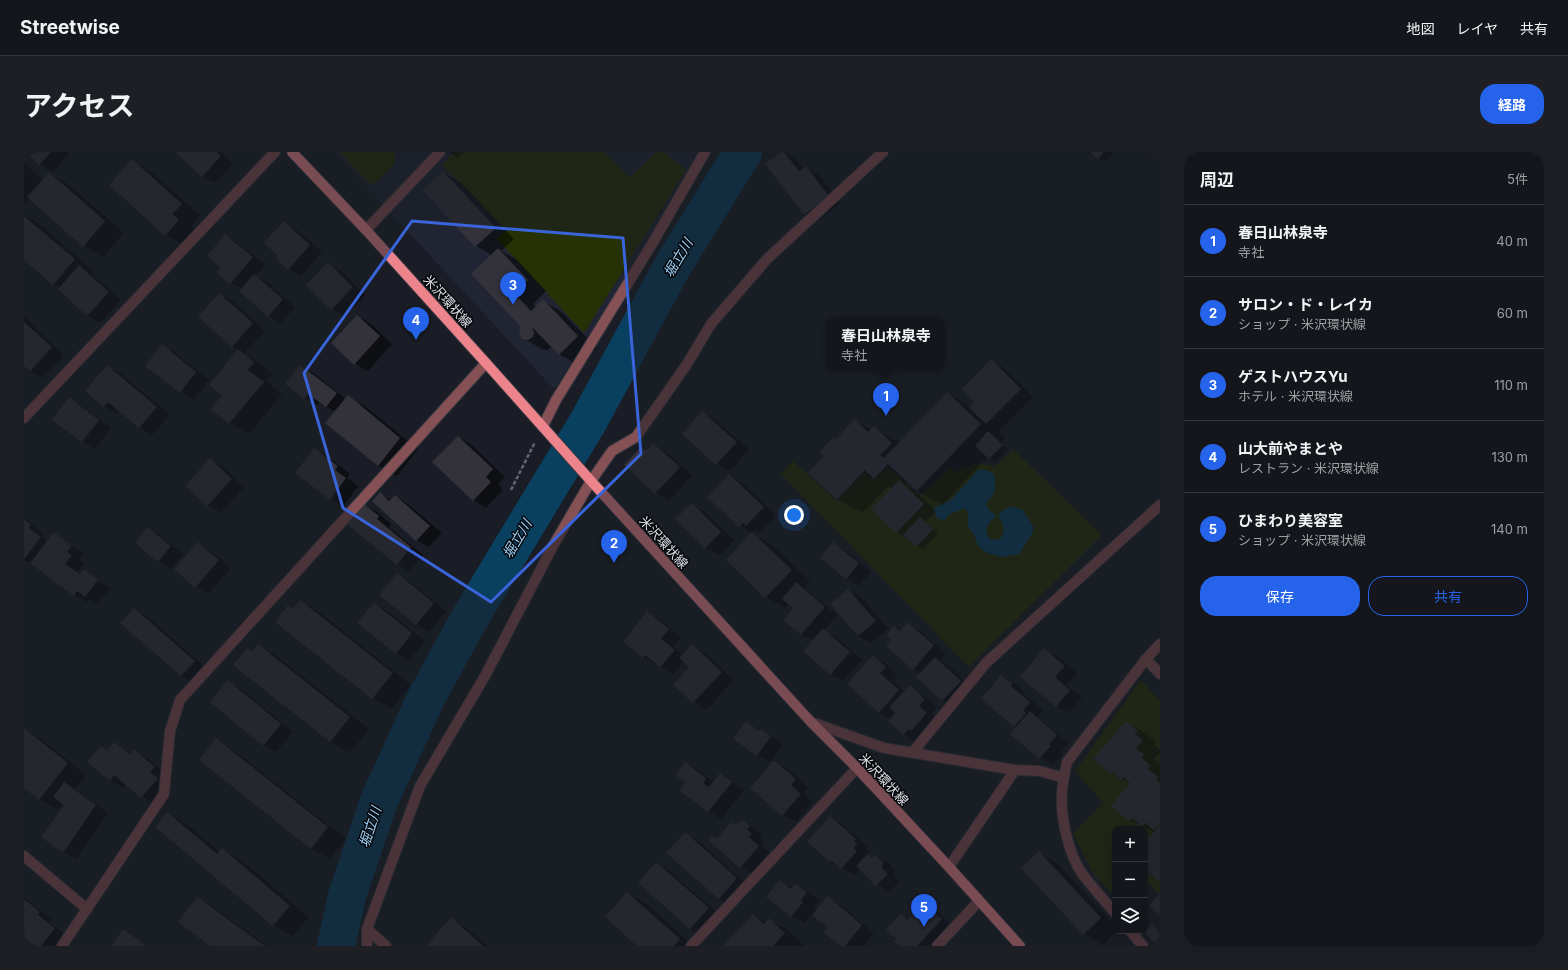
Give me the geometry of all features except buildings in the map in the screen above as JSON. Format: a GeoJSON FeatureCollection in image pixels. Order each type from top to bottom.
{"type":"FeatureCollection","features":[{"type":"Feature","properties":{"kind":"main road","name":"米沢環状線"},"geometry":{"type":"LineString","coordinates":[[292,152],[366,230],[811,722],[857,768],[1020,946]]}},
{"type":"Feature","properties":{"kind":"street"},"geometry":{"type":"LineString","coordinates":[[24,418],[276,152]]}},
{"type":"Feature","properties":{"kind":"street"},"geometry":{"type":"LineString","coordinates":[[366,230],[440,152]]}},
{"type":"Feature","properties":{"kind":"street"},"geometry":{"type":"LineString","coordinates":[[545,429],[556,400],[652,244],[705,152]]}},
{"type":"Feature","properties":{"kind":"street"},"geometry":{"type":"LineString","coordinates":[[367,946],[367,929],[420,786],[485,676],[589,478],[612,451],[636,437],[687,364],[711,324],[767,258],[883,152]]}},
{"type":"Feature","properties":{"kind":"street"},"geometry":{"type":"LineString","coordinates":[[64,945],[164,794],[170,731],[180,700],[486,363]]}},
{"type":"Feature","properties":{"kind":"street"},"geometry":{"type":"LineString","coordinates":[[912,753],[986,663],[1160,505]]}},
{"type":"Feature","properties":{"kind":"street"},"geometry":{"type":"LineString","coordinates":[[1112,909],[1082,874],[1068,844],[1061,794],[1067,762],[1160,644]]}},
{"type":"Feature","properties":{"kind":"street"},"geometry":{"type":"LineString","coordinates":[[1146,660],[1160,674]]}},
{"type":"Feature","properties":{"kind":"street"},"geometry":{"type":"LineString","coordinates":[[811,722],[884,748],[1014,770],[1040,771],[1064,778]]}},
{"type":"Feature","properties":{"kind":"street"},"geometry":{"type":"LineString","coordinates":[[691,946],[857,768]]}},
{"type":"Feature","properties":{"kind":"street"},"geometry":{"type":"LineString","coordinates":[[949,867],[1014,770]]}},
{"type":"Feature","properties":{"kind":"street"},"geometry":{"type":"LineString","coordinates":[[24,856],[87,909]]}},
{"type":"Feature","properties":{"kind":"street"},"geometry":{"type":"LineString","coordinates":[[937,946],[979,901]]}},
{"type":"Feature","properties":{"kind":"street"},"geometry":{"type":"LineString","coordinates":[[367,929],[386,946]]}},
{"type":"Feature","properties":{"kind":"street"},"geometry":{"type":"LineString","coordinates":[[1133,934],[1143,946]]}},
{"type":"Feature","properties":{"kind":"path"},"geometry":{"type":"LineString","coordinates":[[511,490],[545,429]]}},
{"type":"Feature","properties":{"kind":"highlighted area"},"geometry":{"type":"Polygon","coordinates":[[[412,221],[623,238],[641,454],[491,602],[343,508],[304,373],[412,221]]]}},
{"type":"Feature","properties":{"kind":"shaded area"},"geometry":{"type":"Polygon","coordinates":[[[334,152],[703,152],[556,387],[552,387],[334,152]]]}},
{"type":"Feature","properties":{"kind":"green space"},"geometry":{"type":"Polygon","coordinates":[[[339,152],[395,152],[395,163],[372,186],[339,152]]]}},
{"type":"Feature","properties":{"kind":"green space"},"geometry":{"type":"Polygon","coordinates":[[[454,152],[604,152],[630,177],[657,152],[664,152],[686,170],[584,333],[497,239],[506,230],[442,165],[454,152]]]}},
{"type":"Feature","properties":{"kind":"green space"},"geometry":{"type":"Polygon","coordinates":[[[1013,449],[1102,535],[969,667],[781,474],[793,461],[837,501],[865,473],[874,480],[888,468],[920,496],[950,468],[956,472],[976,463],[995,466],[1013,449]]]}},
{"type":"Feature","properties":{"kind":"green space"},"geometry":{"type":"Polygon","coordinates":[[[1141,680],[1160,701],[1160,895],[1148,883],[1148,826],[1112,826],[1112,891],[1111,892],[1094,875],[1073,833],[1103,803],[1075,771],[1141,680]]]}},
{"type":"Feature","properties":{"kind":"water"},"geometry":{"type":"Polygon","coordinates":[[[978,470],[986,470],[994,474],[994,490],[992,496],[986,504],[989,510],[995,514],[995,518],[991,520],[986,529],[988,536],[992,540],[1000,539],[1004,532],[1002,522],[999,518],[999,513],[1012,506],[1023,510],[1033,526],[1033,532],[1019,554],[1001,557],[985,552],[978,546],[974,534],[968,527],[968,513],[965,508],[948,515],[945,520],[938,519],[933,509],[952,499],[978,470]]]}},
{"type":"Feature","properties":{"kind":"waterway","name":"堀立川"},"geometry":{"type":"LineString","coordinates":[[336,946],[347,896],[379,801],[426,698],[468,621],[588,422],[672,267],[743,152]]}},
{"type":"Feature","properties":{"kind":"place","name":"ゲストハウスYu"},"geometry":{"type":"Point","coordinates":[513,305]}},
{"type":"Feature","properties":{"kind":"place","name":"山大前やまとや"},"geometry":{"type":"Point","coordinates":[416,340]}},
{"type":"Feature","properties":{"kind":"place","name":"春日山林泉寺"},"geometry":{"type":"Point","coordinates":[886,416]}},
{"type":"Feature","properties":{"kind":"place","name":"サロン・ド・レイカ"},"geometry":{"type":"Point","coordinates":[614,563]}},
{"type":"Feature","properties":{"kind":"place","name":"ひまわり美容室"},"geometry":{"type":"Point","coordinates":[924,927]}}]}
